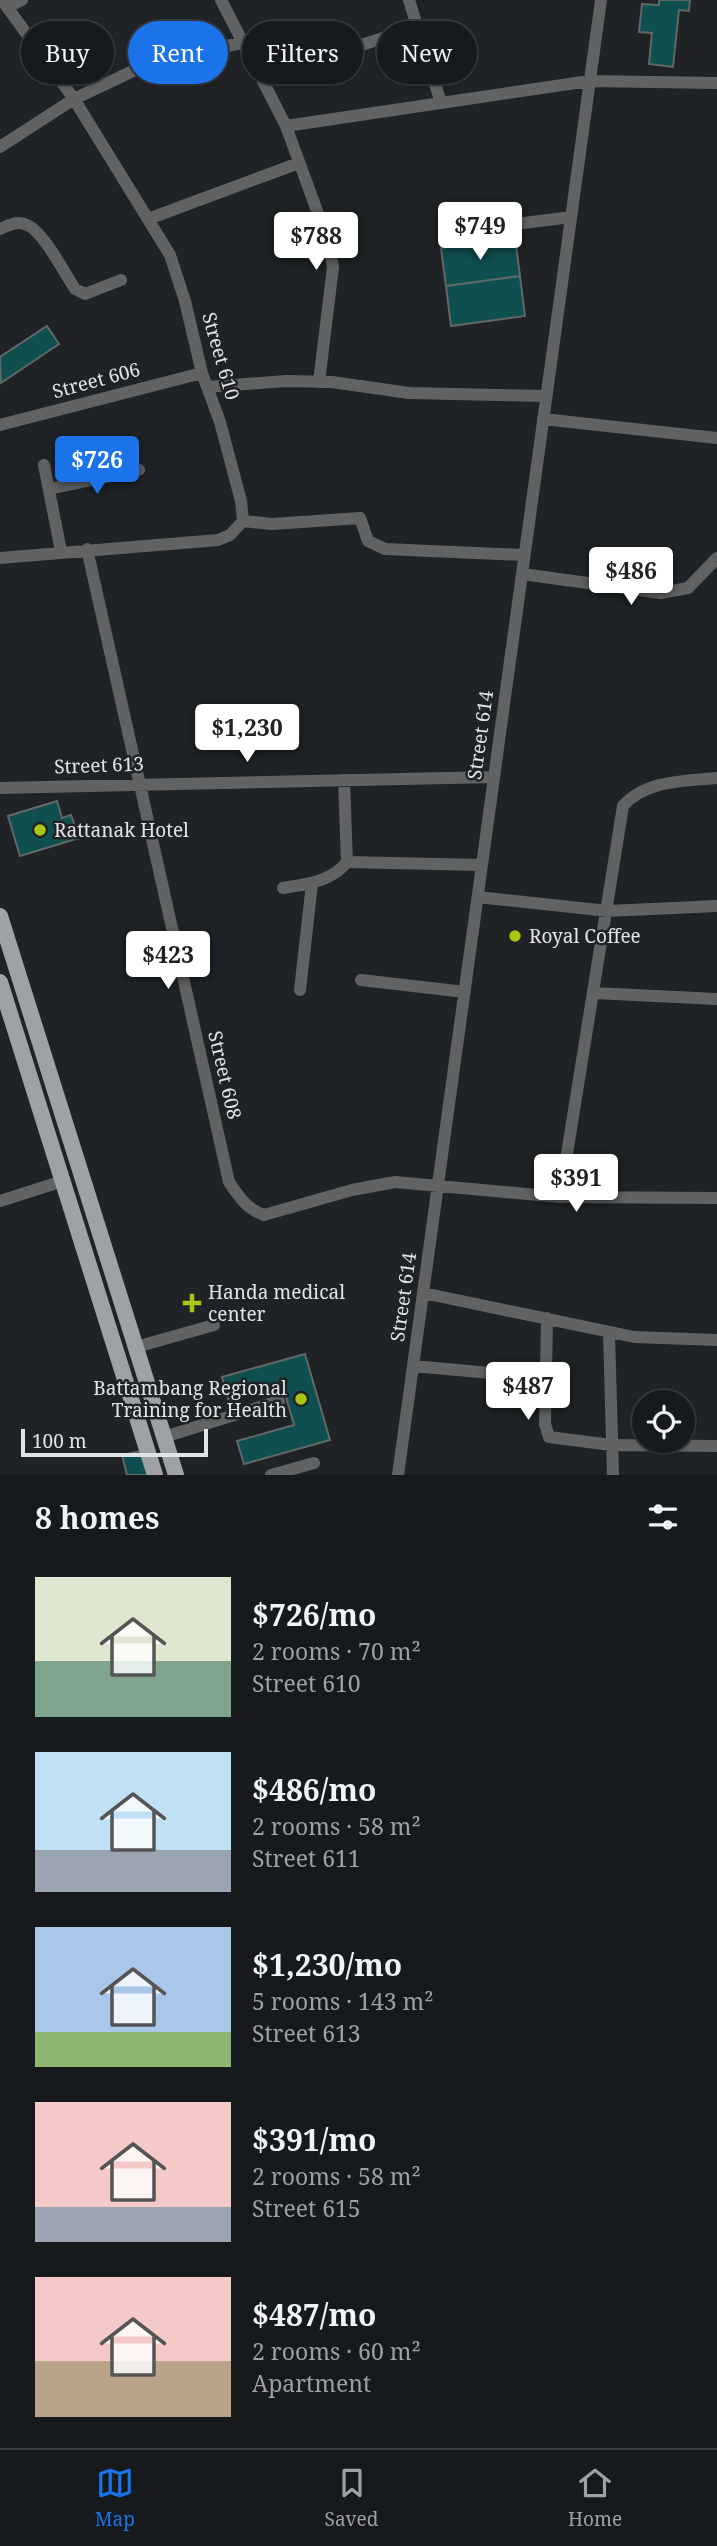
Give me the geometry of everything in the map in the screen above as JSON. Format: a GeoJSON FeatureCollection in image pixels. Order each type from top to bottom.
{"type":"FeatureCollection","features":[{"type":"Feature","properties":{"kind":"main road"},"geometry":{"type":"LineString","coordinates":[[0,916],[176,1475]]}},
{"type":"Feature","properties":{"kind":"main road"},"geometry":{"type":"LineString","coordinates":[[0,982],[155,1475]]}},
{"type":"Feature","properties":{"kind":"street"},"geometry":{"type":"LineString","coordinates":[[5,4],[22,0]]}},
{"type":"Feature","properties":{"kind":"street"},"geometry":{"type":"LineString","coordinates":[[0,147],[74,99],[156,60],[242,43],[221,0]]}},
{"type":"Feature","properties":{"kind":"street"},"geometry":{"type":"LineString","coordinates":[[409,0],[415,21]]}},
{"type":"Feature","properties":{"kind":"street","name":"Street 614"},"geometry":{"type":"LineString","coordinates":[[398,1475],[601,0]]}},
{"type":"Feature","properties":{"kind":"street","name":"Street 610"},"geometry":{"type":"LineString","coordinates":[[5,4],[74,99],[148,219],[174,267],[185,300],[202,373],[220,422],[241,501],[243,521]]}},
{"type":"Feature","properties":{"kind":"street"},"geometry":{"type":"LineString","coordinates":[[286,126],[589,81],[717,83]]}},
{"type":"Feature","properties":{"kind":"street"},"geometry":{"type":"LineString","coordinates":[[264,84],[286,126],[328,240],[333,267],[318,382]]}},
{"type":"Feature","properties":{"kind":"street"},"geometry":{"type":"LineString","coordinates":[[435,84],[441,103]]}},
{"type":"Feature","properties":{"kind":"street"},"geometry":{"type":"LineString","coordinates":[[148,219],[299,163]]}},
{"type":"Feature","properties":{"kind":"street"},"geometry":{"type":"LineString","coordinates":[[460,231],[571,218]]}},
{"type":"Feature","properties":{"kind":"street"},"geometry":{"type":"LineString","coordinates":[[0,229],[13,223],[26,223],[36,230],[75,289],[85,294],[121,280]]}},
{"type":"Feature","properties":{"kind":"street","name":"Street 606"},"geometry":{"type":"LineString","coordinates":[[0,425],[202,373]]}},
{"type":"Feature","properties":{"kind":"street"},"geometry":{"type":"LineString","coordinates":[[207,387],[318,382],[409,393],[546,396]]}},
{"type":"Feature","properties":{"kind":"street"},"geometry":{"type":"LineString","coordinates":[[543,419],[717,438]]}},
{"type":"Feature","properties":{"kind":"street"},"geometry":{"type":"LineString","coordinates":[[44,465],[61,551]]}},
{"type":"Feature","properties":{"kind":"street"},"geometry":{"type":"LineString","coordinates":[[49,489],[139,470]]}},
{"type":"Feature","properties":{"kind":"street"},"geometry":{"type":"LineString","coordinates":[[0,558],[218,540],[230,535],[243,521],[272,524],[360,518],[368,541],[373,546],[384,549],[524,555]]}},
{"type":"Feature","properties":{"kind":"street","name":"Street 608"},"geometry":{"type":"LineString","coordinates":[[87,549],[229,1182],[241,1200],[253,1211],[264,1215],[395,1182],[560,1197],[717,1198]]}},
{"type":"Feature","properties":{"kind":"street"},"geometry":{"type":"LineString","coordinates":[[522,574],[662,593],[688,588],[717,558]]}},
{"type":"Feature","properties":{"kind":"street","name":"Street 613"},"geometry":{"type":"LineString","coordinates":[[0,788],[494,777]]}},
{"type":"Feature","properties":{"kind":"street"},"geometry":{"type":"LineString","coordinates":[[560,1197],[623,806],[631,796],[644,789],[717,778]]}},
{"type":"Feature","properties":{"kind":"street"},"geometry":{"type":"LineString","coordinates":[[282,887],[312,884],[339,871],[347,862],[344,780]]}},
{"type":"Feature","properties":{"kind":"street"},"geometry":{"type":"LineString","coordinates":[[347,862],[482,865]]}},
{"type":"Feature","properties":{"kind":"street"},"geometry":{"type":"LineString","coordinates":[[300,990],[312,884]]}},
{"type":"Feature","properties":{"kind":"street"},"geometry":{"type":"LineString","coordinates":[[478,897],[608,911],[717,906]]}},
{"type":"Feature","properties":{"kind":"street"},"geometry":{"type":"LineString","coordinates":[[361,980],[465,992]]}},
{"type":"Feature","properties":{"kind":"street"},"geometry":{"type":"LineString","coordinates":[[594,993],[717,999]]}},
{"type":"Feature","properties":{"kind":"street"},"geometry":{"type":"LineString","coordinates":[[0,1201],[63,1181]]}},
{"type":"Feature","properties":{"kind":"street"},"geometry":{"type":"LineString","coordinates":[[423,1293],[634,1337],[717,1340]]}},
{"type":"Feature","properties":{"kind":"street"},"geometry":{"type":"LineString","coordinates":[[547,1318],[547,1436],[569,1442],[611,1445],[717,1446]]}},
{"type":"Feature","properties":{"kind":"street"},"geometry":{"type":"LineString","coordinates":[[136,1347],[214,1325]]}},
{"type":"Feature","properties":{"kind":"street"},"geometry":{"type":"LineString","coordinates":[[609,1333],[613,1475]]}},
{"type":"Feature","properties":{"kind":"street"},"geometry":{"type":"LineString","coordinates":[[413,1366],[545,1378]]}},
{"type":"Feature","properties":{"kind":"street"},"geometry":{"type":"LineString","coordinates":[[164,1437],[279,1401]]}},
{"type":"Feature","properties":{"kind":"street"},"geometry":{"type":"LineString","coordinates":[[271,1475],[314,1463]]}},
{"type":"Feature","properties":{"kind":"building"},"geometry":{"type":"Polygon","coordinates":[[[659,0],[690,0],[689,11],[679,10],[673,67],[649,64],[652,33],[639,32],[642,4],[659,5],[659,0]]]}},
{"type":"Feature","properties":{"kind":"building"},"geometry":{"type":"Polygon","coordinates":[[[515,238],[520,276],[446,286],[441,248],[515,238]]]}},
{"type":"Feature","properties":{"kind":"building"},"geometry":{"type":"Polygon","coordinates":[[[520,276],[525,316],[451,326],[446,286],[520,276]]]}},
{"type":"Feature","properties":{"kind":"building"},"geometry":{"type":"Polygon","coordinates":[[[47,326],[59,344],[1,383],[0,357],[47,326]]]}},
{"type":"Feature","properties":{"kind":"building"},"geometry":{"type":"Polygon","coordinates":[[[57,801],[62,818],[71,815],[79,838],[20,856],[8,816],[57,801]]]}},
{"type":"Feature","properties":{"kind":"building"},"geometry":{"type":"Polygon","coordinates":[[[305,1354],[330,1440],[244,1464],[237,1441],[294,1425],[282,1383],[228,1399],[222,1377],[305,1354]]]}},
{"type":"Feature","properties":{"kind":"building"},"geometry":{"type":"Polygon","coordinates":[[[146,1450],[151,1475],[127,1475],[122,1455],[146,1450]]]}},
{"type":"Feature","properties":{"kind":"place","name":"Rattanak Hotel"},"geometry":{"type":"Point","coordinates":[40,830]}},
{"type":"Feature","properties":{"kind":"place","name":"Royal Coffee"},"geometry":{"type":"Point","coordinates":[515,936]}},
{"type":"Feature","properties":{"kind":"place","name":"Handa medical center"},"geometry":{"type":"Point","coordinates":[192,1303]}},
{"type":"Feature","properties":{"kind":"place","name":"Battambang Regional Training for Health"},"geometry":{"type":"Point","coordinates":[301,1399]}}]}
